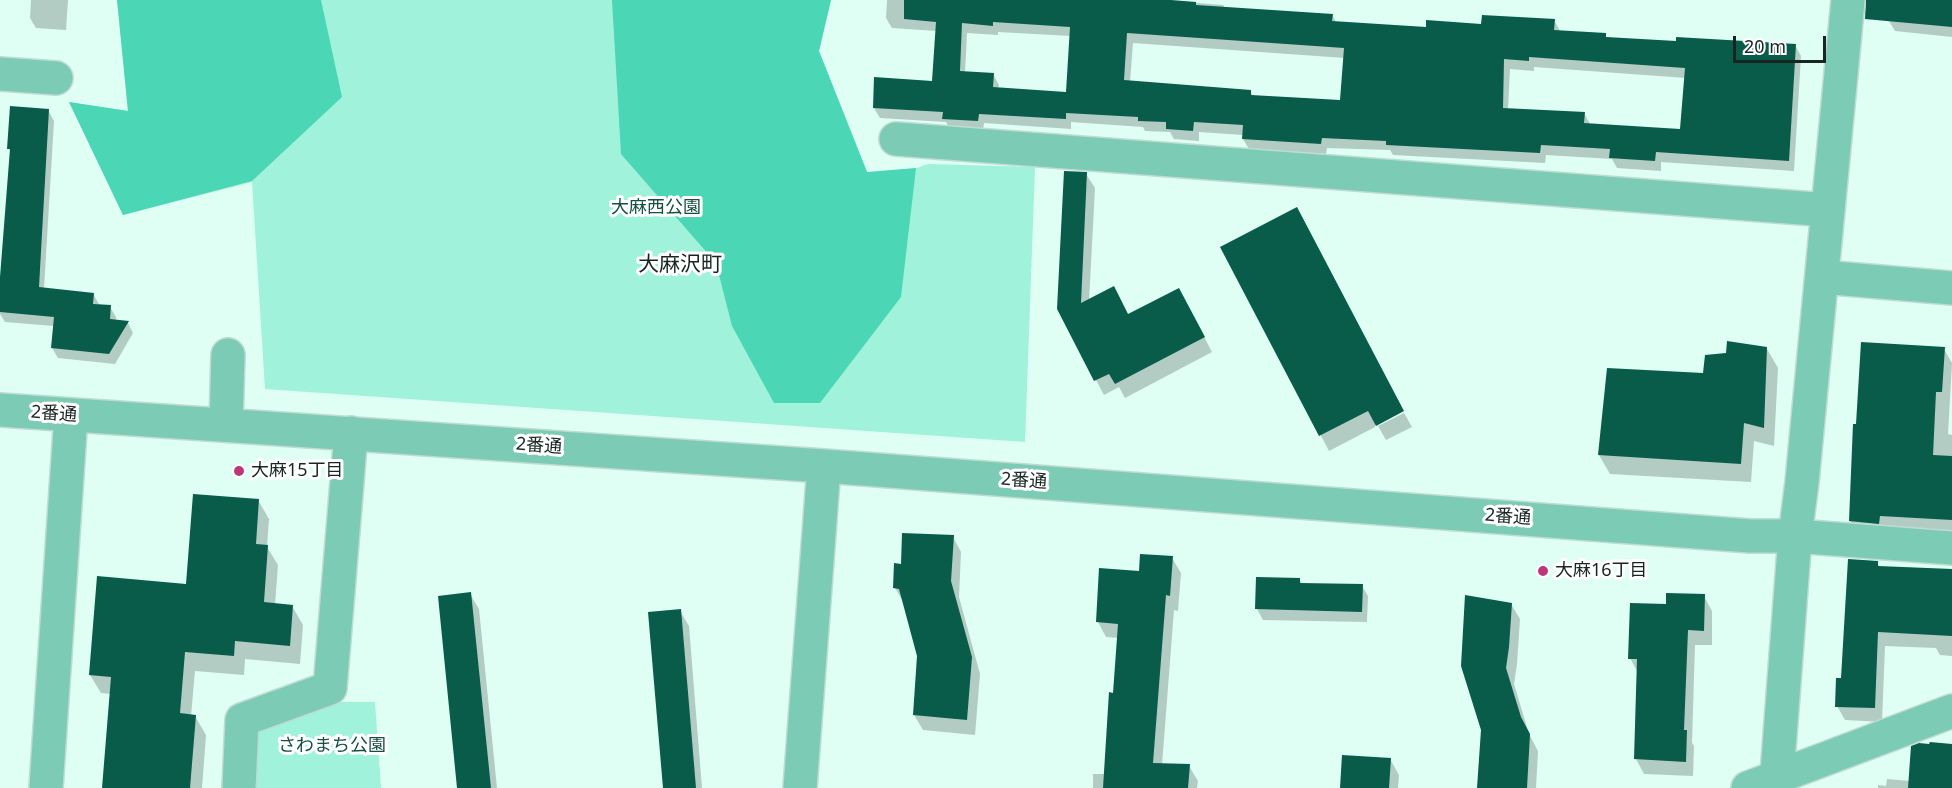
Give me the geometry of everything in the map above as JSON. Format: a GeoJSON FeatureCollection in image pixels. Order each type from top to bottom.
{"type":"FeatureCollection","features":[{"type":"Feature","properties":{"kind":"street"},"geometry":{"type":"LineString","coordinates":[[1848,0],[1822,277],[1767,785],[1952,711]]}},
{"type":"Feature","properties":{"kind":"street"},"geometry":{"type":"LineString","coordinates":[[0,74],[56,78]]}},
{"type":"Feature","properties":{"kind":"street"},"geometry":{"type":"LineString","coordinates":[[896,139],[1828,210]]}},
{"type":"Feature","properties":{"kind":"street"},"geometry":{"type":"LineString","coordinates":[[1822,277],[1952,288]]}},
{"type":"Feature","properties":{"kind":"street"},"geometry":{"type":"LineString","coordinates":[[226,425],[228,355]]}},
{"type":"Feature","properties":{"kind":"street","name":"2番通"},"geometry":{"type":"LineString","coordinates":[[0,410],[824,466],[1750,536],[1795,536],[1952,548]]}},
{"type":"Feature","properties":{"kind":"street"},"geometry":{"type":"LineString","coordinates":[[46,788],[71,415]]}},
{"type":"Feature","properties":{"kind":"street"},"geometry":{"type":"LineString","coordinates":[[239,788],[242,720],[330,688],[351,433]]}},
{"type":"Feature","properties":{"kind":"street"},"geometry":{"type":"LineString","coordinates":[[800,788],[824,466]]}},
{"type":"Feature","properties":{"kind":"green space","name":"大麻西公園"},"geometry":{"type":"Polygon","coordinates":[[[117,0],[831,0],[819,51],[872,184],[928,164],[1035,167],[1025,442],[265,389],[252,182],[123,215],[69,102],[128,111],[117,0]]]}},
{"type":"Feature","properties":{"kind":"green space"},"geometry":{"type":"Polygon","coordinates":[[[117,0],[321,0],[342,97],[252,181],[123,215],[69,102],[128,111],[117,0]]]}},
{"type":"Feature","properties":{"kind":"green space"},"geometry":{"type":"Polygon","coordinates":[[[612,0],[831,0],[819,51],[867,172],[916,168],[901,297],[820,403],[774,403],[732,326],[716,263],[621,154],[612,0]]]}},
{"type":"Feature","properties":{"kind":"green space","name":"さわまち公園"},"geometry":{"type":"Polygon","coordinates":[[[327,702],[375,702],[381,788],[254,788],[257,728],[327,702]]]}},
{"type":"Feature","properties":{"kind":"building"},"geometry":{"type":"Polygon","coordinates":[[[904,0],[1171,0],[1196,2],[1196,5],[1333,14],[1332,21],[1426,27],[1426,20],[1481,24],[1482,15],[1555,19],[1554,30],[1606,33],[1606,37],[1676,41],[1676,37],[1796,44],[1789,161],[1656,152],[1655,161],[1609,158],[1610,149],[1541,145],[1540,153],[1386,145],[1386,141],[1322,138],[1321,144],[1242,139],[1243,125],[1194,122],[1193,131],[1166,129],[1166,122],[1138,121],[1138,117],[1066,113],[1066,119],[979,114],[978,121],[942,119],[943,112],[873,108],[874,77],[932,81],[936,22],[904,19],[904,0]],[[993,22],[993,26],[962,23],[960,71],[994,73],[993,87],[1066,92],[1070,27],[993,22]],[[1127,33],[1124,80],[1251,90],[1251,95],[1340,100],[1344,48],[1127,33]],[[1529,57],[1529,61],[1504,59],[1503,108],[1585,112],[1584,123],[1680,129],[1685,68],[1529,57]]]}},
{"type":"Feature","properties":{"kind":"building"},"geometry":{"type":"Polygon","coordinates":[[[1866,0],[1952,0],[1952,27],[1865,19],[1866,0]]]}},
{"type":"Feature","properties":{"kind":"building"},"geometry":{"type":"Polygon","coordinates":[[[10,106],[49,109],[39,287],[94,293],[93,304],[111,305],[110,319],[129,321],[109,354],[51,348],[54,317],[0,312],[0,277],[10,149],[7,149],[10,106]]]}},
{"type":"Feature","properties":{"kind":"building"},"geometry":{"type":"Polygon","coordinates":[[[1064,171],[1087,172],[1081,303],[1114,286],[1128,314],[1179,288],[1205,337],[1115,384],[1109,374],[1094,381],[1057,309],[1064,171]]]}},
{"type":"Feature","properties":{"kind":"building"},"geometry":{"type":"Polygon","coordinates":[[[1297,207],[1404,411],[1376,426],[1368,411],[1319,436],[1220,247],[1297,207]]]}},
{"type":"Feature","properties":{"kind":"building"},"geometry":{"type":"Polygon","coordinates":[[[1727,341],[1767,347],[1764,428],[1744,423],[1741,464],[1598,455],[1607,368],[1703,373],[1705,355],[1726,353],[1727,341]]]}},
{"type":"Feature","properties":{"kind":"building"},"geometry":{"type":"Polygon","coordinates":[[[1861,342],[1945,347],[1942,392],[1936,392],[1933,455],[1952,456],[1952,520],[1880,516],[1879,524],[1849,521],[1853,424],[1856,424],[1861,342]]]}},
{"type":"Feature","properties":{"kind":"building"},"geometry":{"type":"Polygon","coordinates":[[[193,494],[259,499],[256,544],[268,545],[264,602],[293,605],[290,646],[235,641],[234,656],[185,652],[180,713],[196,715],[190,788],[102,788],[111,677],[89,675],[97,576],[186,584],[193,494]]]}},
{"type":"Feature","properties":{"kind":"building"},"geometry":{"type":"Polygon","coordinates":[[[902,533],[954,535],[951,581],[972,657],[967,720],[913,715],[917,656],[899,589],[893,588],[894,563],[901,564],[902,533]]]}},
{"type":"Feature","properties":{"kind":"building"},"geometry":{"type":"Polygon","coordinates":[[[1140,554],[1173,556],[1170,596],[1166,595],[1153,763],[1190,764],[1188,788],[1103,788],[1109,692],[1113,693],[1118,624],[1096,622],[1099,568],[1139,571],[1140,554]]]}},
{"type":"Feature","properties":{"kind":"building"},"geometry":{"type":"Polygon","coordinates":[[[1848,559],[1878,561],[1878,566],[1952,569],[1952,636],[1878,632],[1875,708],[1835,707],[1836,678],[1841,678],[1848,559]]]}},
{"type":"Feature","properties":{"kind":"building"},"geometry":{"type":"Polygon","coordinates":[[[1256,577],[1300,578],[1300,583],[1363,584],[1362,612],[1255,609],[1256,577]]]}},
{"type":"Feature","properties":{"kind":"building"},"geometry":{"type":"Polygon","coordinates":[[[471,592],[491,788],[457,788],[438,596],[471,592]]]}},
{"type":"Feature","properties":{"kind":"building"},"geometry":{"type":"Polygon","coordinates":[[[1666,593],[1705,594],[1704,631],[1688,630],[1684,730],[1687,730],[1686,762],[1634,759],[1637,659],[1628,659],[1630,603],[1666,604],[1666,593]]]}},
{"type":"Feature","properties":{"kind":"building"},"geometry":{"type":"Polygon","coordinates":[[[1465,595],[1512,603],[1506,668],[1521,717],[1530,734],[1527,788],[1477,788],[1481,730],[1461,666],[1465,595]]]}},
{"type":"Feature","properties":{"kind":"building"},"geometry":{"type":"Polygon","coordinates":[[[681,609],[696,788],[663,788],[648,612],[681,609]]]}},
{"type":"Feature","properties":{"kind":"building"},"geometry":{"type":"Polygon","coordinates":[[[1930,742],[1952,744],[1952,788],[1908,788],[1911,746],[1930,742]]]}},
{"type":"Feature","properties":{"kind":"building"},"geometry":{"type":"Polygon","coordinates":[[[1342,755],[1391,758],[1389,788],[1340,788],[1342,755]]]}},
{"type":"Feature","properties":{"kind":"place","name":"大麻15丁目"},"geometry":{"type":"Point","coordinates":[239,471]}},
{"type":"Feature","properties":{"kind":"place","name":"大麻16丁目"},"geometry":{"type":"Point","coordinates":[1543,571]}},
{"type":"Feature","properties":{"kind":"district","name":"大麻沢町"},"geometry":{"type":"Point","coordinates":[680,265]}}]}
